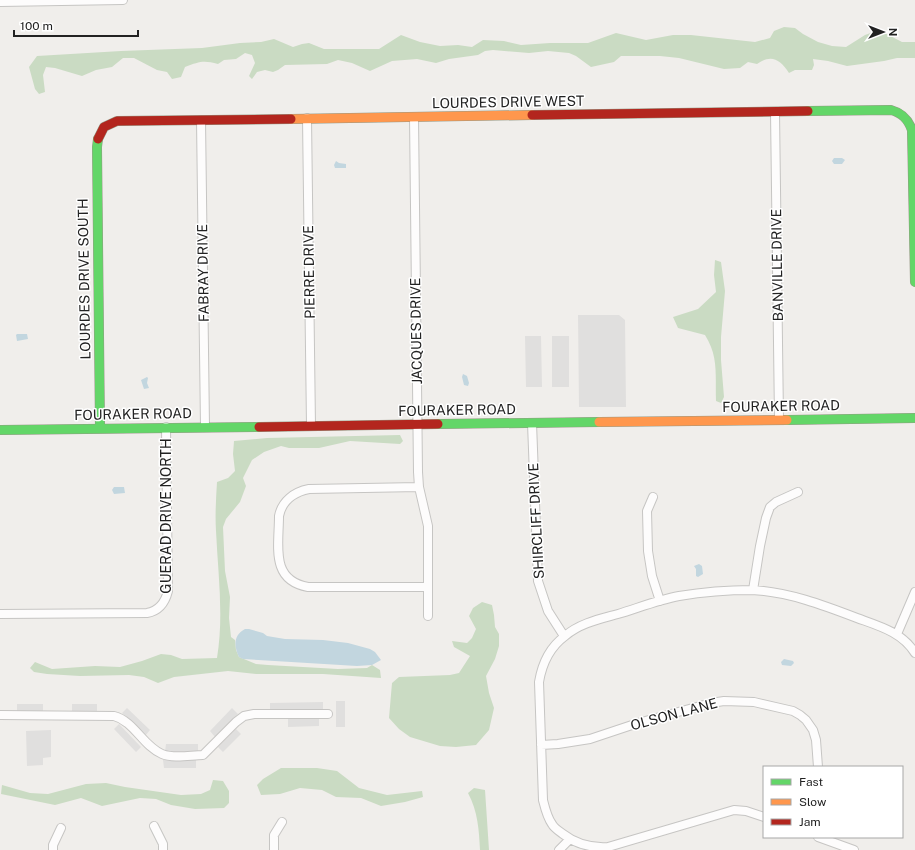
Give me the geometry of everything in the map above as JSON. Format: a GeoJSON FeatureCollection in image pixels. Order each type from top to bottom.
{"type":"FeatureCollection","features":[{"type":"Feature","properties":{"kind":"street"},"geometry":{"type":"LineString","coordinates":[[0,2],[123,0]]}},
{"type":"Feature","properties":{"kind":"street","name":"LOURDES DRIVE WEST"},"geometry":{"type":"LineString","coordinates":[[101,130],[109,124],[117,121],[891,110],[906,117],[911,126],[915,282]]}},
{"type":"Feature","properties":{"kind":"street","name":"BANVILLE DRIVE"},"geometry":{"type":"LineString","coordinates":[[775,112],[779,419]]}},
{"type":"Feature","properties":{"kind":"street","name":"JACQUES DRIVE"},"geometry":{"type":"LineString","coordinates":[[414,117],[418,488],[428,526],[428,616]]}},
{"type":"Feature","properties":{"kind":"street","name":"PIERRE DRIVE"},"geometry":{"type":"LineString","coordinates":[[307,118],[311,426]]}},
{"type":"Feature","properties":{"kind":"street","name":"FABRAY DRIVE"},"geometry":{"type":"LineString","coordinates":[[201,120],[205,427]]}},
{"type":"Feature","properties":{"kind":"street","name":"LOURDES DRIVE SOUTH"},"geometry":{"type":"LineString","coordinates":[[100,429],[97,147],[101,130]]}},
{"type":"Feature","properties":{"kind":"street","name":"FOURAKER ROAD"},"geometry":{"type":"LineString","coordinates":[[0,430],[915,418]]}},
{"type":"Feature","properties":{"kind":"street","name":"SHIRCLIFF DRIVE"},"geometry":{"type":"LineString","coordinates":[[532,423],[538,581],[548,611],[564,636]]}},
{"type":"Feature","properties":{"kind":"street","name":"GUERAD DRIVE NORTH"},"geometry":{"type":"LineString","coordinates":[[0,614],[147,613],[152,612],[163,604],[166,600],[168,591],[166,427]]}},
{"type":"Feature","properties":{"kind":"street"},"geometry":{"type":"LineString","coordinates":[[418,488],[309,489],[293,495],[280,511],[279,562],[283,571],[294,584],[308,587],[428,587]]}},
{"type":"Feature","properties":{"kind":"street"},"geometry":{"type":"LineString","coordinates":[[752,590],[766,518],[770,507],[776,502],[798,492]]}},
{"type":"Feature","properties":{"kind":"street"},"geometry":{"type":"LineString","coordinates":[[653,497],[647,511],[648,551],[652,576],[660,601]]}},
{"type":"Feature","properties":{"kind":"street"},"geometry":{"type":"LineString","coordinates":[[763,817],[746,810],[734,810],[608,847],[592,847],[583,845],[570,839],[552,825],[545,810],[542,794],[539,682],[541,670],[546,658],[556,644],[564,636],[585,624],[660,601],[679,596],[704,593],[752,590],[801,598],[890,630],[905,640],[915,654]]}},
{"type":"Feature","properties":{"kind":"street"},"geometry":{"type":"LineString","coordinates":[[897,634],[915,592]]}},
{"type":"Feature","properties":{"kind":"street","name":"OLSON LANE"},"geometry":{"type":"LineString","coordinates":[[541,745],[590,739],[638,723],[712,703],[724,701],[754,702],[793,711],[806,720],[813,730],[816,740],[818,766]]}},
{"type":"Feature","properties":{"kind":"street"},"geometry":{"type":"LineString","coordinates":[[0,715],[114,716],[121,718],[128,723],[154,750],[163,755],[171,756],[203,755],[244,716],[254,714],[328,714]]}},
{"type":"Feature","properties":{"kind":"street"},"geometry":{"type":"LineString","coordinates":[[274,850],[274,835],[282,822]]}},
{"type":"Feature","properties":{"kind":"street"},"geometry":{"type":"LineString","coordinates":[[154,826],[163,844],[163,850]]}},
{"type":"Feature","properties":{"kind":"street"},"geometry":{"type":"LineString","coordinates":[[53,850],[53,845],[61,828]]}},
{"type":"Feature","properties":{"kind":"street"},"geometry":{"type":"LineString","coordinates":[[821,838],[854,850]]}},
{"type":"Feature","properties":{"kind":"street"},"geometry":{"type":"LineString","coordinates":[[559,850],[570,839]]}},
{"type":"Feature","properties":{"kind":"green space"},"geometry":{"type":"Polygon","coordinates":[[[784,27],[795,28],[818,42],[832,46],[846,47],[865,35],[879,30],[902,42],[915,42],[915,58],[897,58],[847,66],[813,59],[814,65],[812,70],[795,70],[789,73],[779,61],[771,59],[767,59],[757,64],[748,62],[740,68],[724,69],[679,58],[660,56],[621,56],[614,62],[591,67],[576,56],[569,53],[548,51],[529,53],[493,50],[485,51],[478,55],[449,59],[436,63],[417,59],[392,61],[370,71],[352,63],[338,60],[327,64],[285,65],[273,72],[265,70],[257,72],[252,79],[249,76],[255,63],[252,55],[245,53],[236,59],[224,60],[218,64],[205,62],[190,65],[185,67],[181,77],[172,79],[167,72],[157,70],[134,58],[123,58],[112,67],[96,70],[82,76],[55,68],[46,67],[43,75],[45,92],[39,94],[35,89],[29,67],[37,56],[202,48],[261,42],[274,39],[293,47],[309,43],[324,49],[379,49],[401,35],[420,42],[440,46],[458,45],[472,47],[483,40],[504,41],[521,45],[588,43],[616,33],[646,40],[673,35],[691,35],[755,42],[770,38],[774,31],[784,27]]]}},
{"type":"Feature","properties":{"kind":"green space"},"geometry":{"type":"Polygon","coordinates":[[[715,260],[721,262],[725,291],[721,337],[724,397],[721,403],[716,401],[716,375],[714,359],[705,335],[678,328],[673,317],[698,309],[716,292],[714,275],[715,260]]]}},
{"type":"Feature","properties":{"kind":"green space"},"geometry":{"type":"Polygon","coordinates":[[[400,435],[403,441],[400,444],[350,441],[319,448],[289,448],[281,446],[264,452],[252,460],[243,478],[246,486],[240,502],[226,519],[223,527],[225,571],[230,597],[229,618],[231,637],[235,640],[236,650],[239,657],[256,664],[268,665],[338,669],[367,668],[372,665],[380,670],[381,678],[323,674],[256,674],[228,671],[174,677],[158,683],[144,677],[129,675],[80,676],[47,674],[34,672],[30,668],[35,662],[52,669],[95,666],[120,667],[161,654],[171,655],[182,659],[217,658],[220,611],[216,525],[217,482],[228,478],[235,471],[233,454],[234,441],[267,438],[400,435]]]}},
{"type":"Feature","properties":{"kind":"green space"},"geometry":{"type":"Polygon","coordinates":[[[482,602],[492,605],[495,627],[499,634],[499,646],[495,659],[486,676],[489,693],[494,708],[489,730],[476,745],[456,747],[440,746],[410,737],[399,729],[389,718],[392,683],[399,677],[450,675],[459,673],[470,656],[454,647],[452,641],[467,643],[472,638],[476,629],[469,616],[473,608],[482,602]]]}},
{"type":"Feature","properties":{"kind":"green space"},"geometry":{"type":"Polygon","coordinates":[[[281,768],[317,768],[337,771],[359,788],[387,795],[422,791],[423,797],[381,806],[361,798],[336,797],[322,790],[300,788],[280,794],[261,795],[257,785],[263,779],[281,768]]]}},
{"type":"Feature","properties":{"kind":"green space"},"geometry":{"type":"Polygon","coordinates":[[[213,780],[223,781],[229,791],[229,803],[224,808],[195,809],[171,805],[156,799],[140,798],[102,806],[81,798],[55,805],[1,794],[2,785],[30,793],[48,794],[86,784],[106,783],[181,795],[201,794],[210,790],[213,780]]]}},
{"type":"Feature","properties":{"kind":"green space"},"geometry":{"type":"Polygon","coordinates":[[[474,788],[485,790],[489,850],[480,850],[476,814],[468,793],[474,788]]]}},
{"type":"Feature","properties":{"kind":"shaded area"},"geometry":{"type":"Polygon","coordinates":[[[578,315],[619,315],[625,320],[626,407],[579,407],[578,315]]]}},
{"type":"Feature","properties":{"kind":"shaded area"},"geometry":{"type":"Polygon","coordinates":[[[525,336],[541,336],[542,387],[526,387],[525,336]]]}},
{"type":"Feature","properties":{"kind":"shaded area"},"geometry":{"type":"Polygon","coordinates":[[[552,336],[569,336],[569,387],[552,387],[552,336]]]}},
{"type":"Feature","properties":{"kind":"shaded area"},"geometry":{"type":"Polygon","coordinates":[[[336,701],[345,701],[345,727],[336,727],[336,701]]]}},
{"type":"Feature","properties":{"kind":"shaded area"},"geometry":{"type":"Polygon","coordinates":[[[323,702],[323,710],[270,710],[270,703],[323,702]]]}},
{"type":"Feature","properties":{"kind":"shaded area"},"geometry":{"type":"Polygon","coordinates":[[[17,704],[43,704],[43,711],[17,711],[17,704]]]}},
{"type":"Feature","properties":{"kind":"shaded area"},"geometry":{"type":"Polygon","coordinates":[[[72,704],[97,704],[97,712],[72,712],[72,704]]]}},
{"type":"Feature","properties":{"kind":"shaded area"},"geometry":{"type":"Polygon","coordinates":[[[127,708],[150,730],[145,736],[122,713],[127,708]]]}},
{"type":"Feature","properties":{"kind":"shaded area"},"geometry":{"type":"Polygon","coordinates":[[[232,708],[238,714],[215,737],[210,731],[232,708]]]}},
{"type":"Feature","properties":{"kind":"shaded area"},"geometry":{"type":"Polygon","coordinates":[[[319,718],[319,726],[288,727],[288,719],[319,718]]]}},
{"type":"Feature","properties":{"kind":"shaded area"},"geometry":{"type":"Polygon","coordinates":[[[119,724],[141,747],[136,752],[114,729],[119,724]]]}},
{"type":"Feature","properties":{"kind":"shaded area"},"geometry":{"type":"Polygon","coordinates":[[[236,729],[241,734],[223,752],[218,747],[236,729]]]}},
{"type":"Feature","properties":{"kind":"shaded area"},"geometry":{"type":"Polygon","coordinates":[[[51,730],[51,757],[43,758],[43,765],[27,766],[26,731],[51,730]]]}},
{"type":"Feature","properties":{"kind":"shaded area"},"geometry":{"type":"Polygon","coordinates":[[[166,744],[198,744],[198,752],[165,752],[166,744]]]}},
{"type":"Feature","properties":{"kind":"shaded area"},"geometry":{"type":"Polygon","coordinates":[[[163,760],[196,760],[196,768],[164,768],[163,760]]]}},
{"type":"Feature","properties":{"kind":"water"},"geometry":{"type":"Polygon","coordinates":[[[834,158],[842,158],[845,160],[842,164],[834,164],[832,161],[834,158]]]}},
{"type":"Feature","properties":{"kind":"water"},"geometry":{"type":"Polygon","coordinates":[[[336,161],[346,164],[346,168],[335,168],[334,165],[336,161]]]}},
{"type":"Feature","properties":{"kind":"water"},"geometry":{"type":"Polygon","coordinates":[[[17,334],[27,334],[28,339],[17,341],[17,334]]]}},
{"type":"Feature","properties":{"kind":"water"},"geometry":{"type":"Polygon","coordinates":[[[463,374],[467,376],[469,383],[468,386],[464,385],[462,377],[463,374]]]}},
{"type":"Feature","properties":{"kind":"water"},"geometry":{"type":"Polygon","coordinates":[[[147,377],[149,388],[144,389],[141,380],[147,377]]]}},
{"type":"Feature","properties":{"kind":"water"},"geometry":{"type":"Polygon","coordinates":[[[114,487],[124,487],[125,493],[114,494],[112,490],[114,487]]]}},
{"type":"Feature","properties":{"kind":"water"},"geometry":{"type":"Polygon","coordinates":[[[699,564],[702,566],[703,574],[698,577],[696,576],[696,569],[694,566],[699,564]]]}},
{"type":"Feature","properties":{"kind":"water"},"geometry":{"type":"Polygon","coordinates":[[[245,629],[263,633],[267,636],[285,639],[323,640],[348,643],[370,649],[375,652],[381,660],[372,665],[357,666],[243,659],[239,657],[237,653],[236,642],[238,634],[245,629]]]}},
{"type":"Feature","properties":{"kind":"water"},"geometry":{"type":"Polygon","coordinates":[[[784,659],[793,661],[794,663],[791,666],[782,665],[781,662],[784,659]]]}},
{"type":"Feature","properties":{"kind":"traffic: fast"},"geometry":{"type":"LineString","coordinates":[[808,111],[891,110],[904,117],[909,123],[912,130],[915,282]]}},
{"type":"Feature","properties":{"kind":"traffic: fast"},"geometry":{"type":"LineString","coordinates":[[98,139],[100,429]]}},
{"type":"Feature","properties":{"kind":"traffic: fast"},"geometry":{"type":"LineString","coordinates":[[787,420],[915,418]]}},
{"type":"Feature","properties":{"kind":"traffic: fast"},"geometry":{"type":"LineString","coordinates":[[438,424],[599,422]]}},
{"type":"Feature","properties":{"kind":"traffic: fast"},"geometry":{"type":"LineString","coordinates":[[0,430],[259,427]]}},
{"type":"Feature","properties":{"kind":"traffic: slow"},"geometry":{"type":"LineString","coordinates":[[291,119],[532,115]]}},
{"type":"Feature","properties":{"kind":"traffic: slow"},"geometry":{"type":"LineString","coordinates":[[599,422],[787,420]]}},
{"type":"Feature","properties":{"kind":"traffic: jam"},"geometry":{"type":"LineString","coordinates":[[532,115],[808,111]]}},
{"type":"Feature","properties":{"kind":"traffic: jam"},"geometry":{"type":"LineString","coordinates":[[98,139],[104,127],[117,121],[291,119]]}},
{"type":"Feature","properties":{"kind":"traffic: jam"},"geometry":{"type":"LineString","coordinates":[[259,427],[438,424]]}}]}
